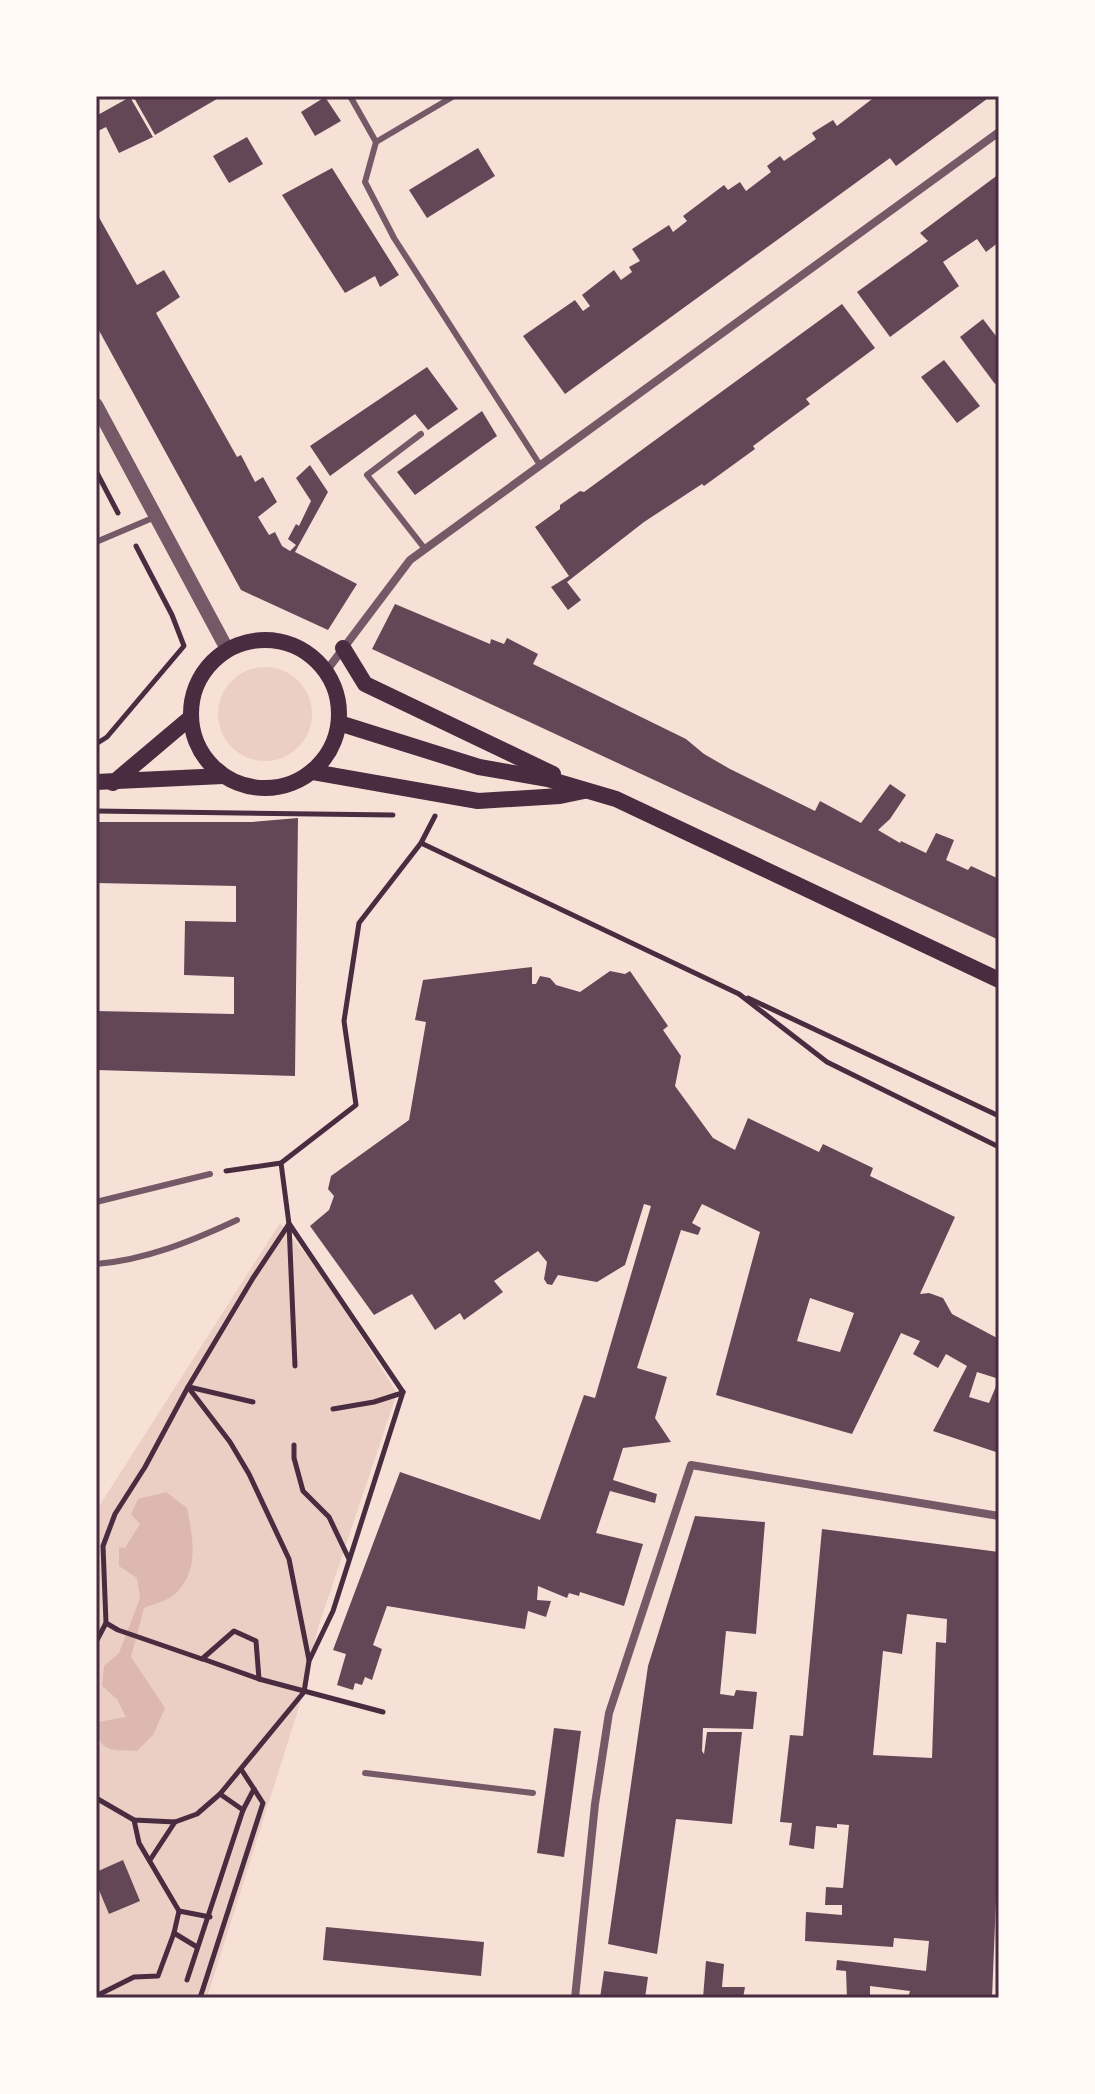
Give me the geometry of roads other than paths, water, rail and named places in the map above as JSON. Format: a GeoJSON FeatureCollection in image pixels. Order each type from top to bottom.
{"type":"FeatureCollection","features":[{"type":"Feature","properties":{"kind":"main road"},"geometry":{"type":"LineString","coordinates":[[259,639],[291,644],[327,670],[340,710],[339,723],[336,737],[323,762],[313,772],[301,780],[275,788],[248,787],[223,776],[205,759],[192,730],[191,703],[202,673],[227,649],[259,639]]}},
{"type":"Feature","properties":{"kind":"main road"},"geometry":{"type":"LineString","coordinates":[[343,648],[365,684],[587,791]]}},
{"type":"Feature","properties":{"kind":"main road"},"geometry":{"type":"LineString","coordinates":[[104,783],[190,718]]}},
{"type":"Feature","properties":{"kind":"main road"},"geometry":{"type":"LineString","coordinates":[[339,723],[479,767],[548,779],[616,799],[999,980]]}},
{"type":"Feature","properties":{"kind":"main road"},"geometry":{"type":"LineString","coordinates":[[313,772],[478,801],[560,796],[587,791]]}},
{"type":"Feature","properties":{"kind":"main road"},"geometry":{"type":"LineString","coordinates":[[104,783],[223,776]]}},
{"type":"Feature","properties":{"kind":"street"},"geometry":{"type":"LineString","coordinates":[[327,670],[410,560],[999,132]]}},
{"type":"Feature","properties":{"kind":"street"},"geometry":{"type":"LineString","coordinates":[[96,405],[227,649]]}},
{"type":"Feature","properties":{"kind":"street"},"geometry":{"type":"LineString","coordinates":[[575,1998],[593,1818],[609,1713],[691,1465],[999,1516]]}},
{"type":"Feature","properties":{"kind":"lane"},"geometry":{"type":"LineString","coordinates":[[350,96],[376,142]]}},
{"type":"Feature","properties":{"kind":"lane"},"geometry":{"type":"LineString","coordinates":[[454,96],[376,142],[365,182],[394,238],[540,465]]}},
{"type":"Feature","properties":{"kind":"lane"},"geometry":{"type":"LineString","coordinates":[[421,434],[367,475],[425,549]]}},
{"type":"Feature","properties":{"kind":"lane"},"geometry":{"type":"LineString","coordinates":[[96,542],[155,517]]}},
{"type":"Feature","properties":{"kind":"lane"},"geometry":{"type":"LineString","coordinates":[[96,1202],[210,1174]]}},
{"type":"Feature","properties":{"kind":"lane"},"geometry":{"type":"LineString","coordinates":[[96,1264],[152,1254],[237,1220]]}},
{"type":"Feature","properties":{"kind":"lane"},"geometry":{"type":"LineString","coordinates":[[365,1773],[533,1793]]}}]}
